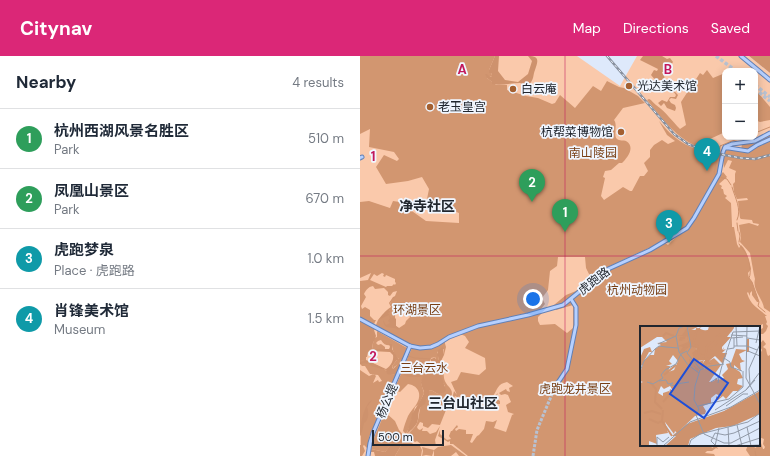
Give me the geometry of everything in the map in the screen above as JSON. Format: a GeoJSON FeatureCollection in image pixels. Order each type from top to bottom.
{"type":"FeatureCollection","features":[{"type":"Feature","properties":{"kind":"main road"},"geometry":{"type":"LineString","coordinates":[[742,56],[770,79]]}},
{"type":"Feature","properties":{"kind":"main road"},"geometry":{"type":"LineString","coordinates":[[725,148],[728,146],[760,140],[770,134]]}},
{"type":"Feature","properties":{"kind":"main road"},"geometry":{"type":"LineString","coordinates":[[725,148],[748,151],[757,145],[770,140]]}},
{"type":"Feature","properties":{"kind":"main road"},"geometry":{"type":"LineString","coordinates":[[741,144],[741,150]]}},
{"type":"Feature","properties":{"kind":"main road","name":"虎跑路"},"geometry":{"type":"LineString","coordinates":[[411,347],[431,347],[449,337],[478,326],[528,315],[567,303],[606,270],[646,252],[687,228],[718,178],[725,148]]}},
{"type":"Feature","properties":{"kind":"main road"},"geometry":{"type":"LineString","coordinates":[[555,387],[567,369],[576,317],[576,307],[570,299]]}},
{"type":"Feature","properties":{"kind":"main road"},"geometry":{"type":"LineString","coordinates":[[360,319],[411,347]]}},
{"type":"Feature","properties":{"kind":"main road","name":"杨公堤"},"geometry":{"type":"LineString","coordinates":[[369,456],[371,444],[411,347]]}},
{"type":"Feature","properties":{"kind":"green space"},"geometry":{"type":"Polygon","coordinates":[[[360,56],[577,56],[620,86],[637,56],[749,56],[770,73],[770,456],[360,456],[360,56]]]}},
{"type":"Feature","properties":{"kind":"green space"},"geometry":{"type":"Polygon","coordinates":[[[360,56],[495,56],[489,70],[492,76],[487,78],[496,85],[507,85],[507,90],[526,96],[538,98],[552,104],[555,103],[560,95],[575,108],[593,86],[601,91],[607,81],[638,96],[645,103],[623,108],[614,120],[616,125],[616,137],[618,140],[629,143],[630,152],[622,163],[619,163],[611,170],[605,171],[601,196],[604,200],[623,187],[632,191],[640,176],[644,176],[648,171],[644,163],[650,157],[650,150],[654,145],[662,140],[668,144],[675,141],[667,135],[659,121],[679,141],[686,145],[702,151],[721,155],[717,176],[699,210],[686,228],[660,243],[610,266],[612,268],[665,243],[668,245],[692,223],[718,177],[723,172],[727,177],[719,184],[722,186],[721,188],[723,189],[724,194],[727,196],[725,198],[731,203],[732,227],[734,227],[739,248],[741,245],[746,253],[751,269],[748,273],[749,278],[752,282],[759,302],[757,302],[752,295],[752,291],[750,296],[748,292],[747,293],[753,304],[767,316],[765,316],[767,322],[766,324],[768,326],[766,331],[763,334],[760,334],[763,324],[761,325],[761,328],[760,326],[640,326],[640,446],[711,446],[712,448],[715,446],[718,449],[716,448],[705,453],[714,454],[715,456],[468,456],[453,444],[450,444],[450,441],[448,442],[438,436],[440,430],[440,434],[447,440],[451,439],[449,436],[451,431],[457,425],[458,427],[455,429],[456,431],[459,429],[466,430],[466,434],[473,434],[470,442],[472,443],[484,429],[486,421],[493,422],[497,420],[494,428],[506,432],[512,415],[514,414],[508,412],[506,405],[511,402],[508,395],[501,395],[499,393],[506,389],[510,392],[509,388],[513,386],[507,382],[498,387],[493,396],[494,397],[498,393],[496,398],[500,401],[500,404],[496,404],[493,401],[484,398],[468,399],[458,396],[461,399],[455,396],[450,407],[454,391],[457,395],[451,382],[457,380],[461,372],[479,375],[486,369],[485,358],[465,348],[469,342],[465,336],[458,333],[444,340],[446,347],[444,355],[444,349],[437,352],[439,358],[438,360],[435,360],[436,357],[431,358],[430,365],[426,368],[423,367],[424,362],[407,365],[405,364],[412,348],[376,325],[378,320],[392,307],[390,303],[397,291],[393,292],[390,296],[384,288],[375,289],[373,286],[368,288],[364,294],[366,297],[361,306],[362,309],[365,307],[370,310],[370,316],[376,320],[374,324],[360,318],[360,281],[368,280],[371,273],[360,278],[360,202],[369,201],[390,208],[393,201],[413,204],[409,209],[426,221],[459,223],[459,213],[427,199],[429,189],[422,177],[408,181],[386,184],[376,167],[384,155],[397,161],[399,159],[394,152],[369,147],[370,129],[360,134],[360,56]],[[558,257],[557,266],[550,271],[548,290],[542,298],[545,304],[541,309],[510,320],[543,312],[538,317],[540,325],[555,324],[567,333],[573,328],[573,305],[556,310],[554,305],[566,295],[576,291],[591,278],[586,268],[585,257],[558,257]],[[382,273],[377,276],[374,274],[370,280],[386,287],[395,285],[395,279],[386,275],[385,277],[383,276],[384,274],[382,273]],[[400,311],[395,315],[395,318],[391,318],[399,328],[405,324],[410,317],[409,313],[406,314],[400,311]]]}},
{"type":"Feature","properties":{"kind":"green space"},"geometry":{"type":"Polygon","coordinates":[[[707,70],[713,78],[722,74],[722,133],[710,139],[707,150],[688,142],[680,136],[647,100],[651,100],[680,129],[686,125],[681,102],[700,73],[703,75],[707,70]]]}},
{"type":"Feature","properties":{"kind":"green space"},"geometry":{"type":"Polygon","coordinates":[[[758,93],[770,107],[770,120],[758,121],[758,93]]]}},
{"type":"Feature","properties":{"kind":"green space"},"geometry":{"type":"Polygon","coordinates":[[[770,133],[770,312],[764,308],[756,291],[750,253],[740,242],[741,237],[739,225],[749,223],[758,226],[759,224],[753,223],[752,220],[740,218],[738,201],[748,200],[747,198],[737,199],[733,184],[735,182],[736,171],[729,168],[732,161],[728,160],[724,168],[723,159],[725,150],[729,148],[741,150],[742,144],[758,140],[770,133]]]}},
{"type":"Feature","properties":{"kind":"green space"},"geometry":{"type":"Polygon","coordinates":[[[377,331],[407,348],[402,362],[394,367],[394,369],[392,366],[399,359],[394,353],[392,345],[386,345],[381,340],[376,343],[385,347],[385,350],[372,349],[374,338],[377,337],[377,331]]]}},
{"type":"Feature","properties":{"kind":"green space"},"geometry":{"type":"Polygon","coordinates":[[[763,340],[766,344],[763,347],[766,349],[768,356],[770,355],[770,456],[750,456],[746,450],[748,446],[754,446],[756,448],[757,446],[760,446],[760,440],[763,449],[765,447],[763,444],[764,439],[760,437],[760,354],[762,350],[760,344],[763,340]]]}},
{"type":"Feature","properties":{"kind":"green space"},"geometry":{"type":"Polygon","coordinates":[[[360,360],[368,361],[377,365],[392,375],[397,373],[383,407],[379,403],[375,411],[377,413],[382,410],[369,437],[368,449],[364,445],[363,446],[365,451],[362,456],[360,456],[360,370],[369,376],[373,374],[370,374],[365,366],[360,364],[360,360]],[[375,375],[376,376],[373,383],[378,380],[379,382],[382,381],[378,375],[375,375]]]}},
{"type":"Feature","properties":{"kind":"green space"},"geometry":{"type":"Polygon","coordinates":[[[443,361],[444,378],[452,392],[451,399],[446,398],[450,400],[440,425],[432,424],[428,428],[423,426],[423,423],[420,422],[417,427],[418,429],[420,430],[423,428],[422,431],[427,431],[430,434],[436,432],[440,426],[435,440],[436,446],[422,445],[407,436],[417,423],[421,406],[425,400],[429,398],[429,391],[431,390],[438,394],[445,386],[440,372],[433,366],[441,367],[443,361]]]}},
{"type":"Feature","properties":{"kind":"green space"},"geometry":{"type":"Polygon","coordinates":[[[405,365],[407,367],[409,377],[420,375],[422,370],[426,370],[421,383],[424,393],[419,404],[415,407],[410,426],[406,434],[403,431],[405,424],[409,415],[418,402],[419,392],[415,387],[408,384],[400,392],[394,390],[405,365]]]}},
{"type":"Feature","properties":{"kind":"green space"},"geometry":{"type":"Polygon","coordinates":[[[385,412],[395,421],[399,430],[404,436],[397,438],[385,452],[371,449],[385,412]]]}},
{"type":"Feature","properties":{"kind":"green space"},"geometry":{"type":"Polygon","coordinates":[[[406,437],[414,445],[420,446],[422,450],[421,456],[395,456],[406,437]]]}},
{"type":"Feature","properties":{"kind":"green space"},"geometry":{"type":"Polygon","coordinates":[[[451,445],[466,456],[459,456],[456,452],[451,456],[434,456],[434,450],[438,447],[451,445]]]}},
{"type":"Feature","properties":{"kind":"green space"},"geometry":{"type":"Polygon","coordinates":[[[422,447],[434,450],[432,456],[422,456],[422,447]]]}},
{"type":"Feature","properties":{"kind":"shaded area"},"geometry":{"type":"Polygon","coordinates":[[[495,56],[499,56],[498,71],[505,80],[518,82],[528,74],[532,61],[528,56],[535,57],[537,64],[532,81],[529,84],[492,84],[485,74],[490,77],[492,76],[491,73],[489,73],[489,70],[495,56]]]}},
{"type":"Feature","properties":{"kind":"shaded area"},"geometry":{"type":"Polygon","coordinates":[[[643,56],[662,56],[667,59],[670,58],[673,62],[666,72],[662,73],[667,86],[678,95],[676,99],[671,98],[669,100],[675,105],[675,111],[667,108],[664,103],[661,106],[658,103],[662,100],[667,102],[670,97],[675,97],[676,95],[673,91],[668,89],[661,80],[656,81],[651,75],[654,70],[657,71],[658,69],[640,60],[643,56]]]}},
{"type":"Feature","properties":{"kind":"shaded area"},"geometry":{"type":"Polygon","coordinates":[[[749,56],[770,56],[770,73],[749,56]]]}},
{"type":"Feature","properties":{"kind":"shaded area"},"geometry":{"type":"Polygon","coordinates":[[[396,296],[390,303],[392,306],[395,306],[394,309],[389,310],[390,312],[388,313],[391,318],[394,317],[396,319],[396,326],[400,329],[386,327],[383,320],[386,325],[390,323],[388,321],[390,318],[389,315],[378,320],[391,307],[389,303],[393,297],[396,296]]]}},
{"type":"Feature","properties":{"kind":"shaded area"},"geometry":{"type":"Polygon","coordinates":[[[360,321],[376,329],[374,330],[376,336],[372,349],[389,349],[389,344],[392,344],[392,349],[399,360],[397,360],[392,366],[393,369],[400,362],[407,365],[411,363],[411,361],[417,363],[424,361],[423,367],[426,368],[430,365],[440,372],[446,390],[445,392],[438,394],[431,390],[429,391],[429,398],[420,408],[417,423],[407,433],[412,414],[424,393],[421,383],[426,370],[422,370],[420,377],[409,377],[403,375],[407,372],[406,366],[402,364],[396,374],[392,375],[387,374],[386,370],[371,366],[369,363],[366,364],[365,361],[360,360],[360,321]],[[368,352],[366,360],[386,369],[391,365],[393,359],[393,355],[390,352],[368,352]]]}},
{"type":"Feature","properties":{"kind":"shaded area"},"geometry":{"type":"Polygon","coordinates":[[[443,347],[444,355],[439,365],[431,364],[431,359],[436,357],[435,359],[438,360],[438,350],[443,347]]]}},
{"type":"Feature","properties":{"kind":"shaded area"},"geometry":{"type":"Polygon","coordinates":[[[372,400],[367,407],[368,418],[364,423],[360,434],[365,410],[369,402],[372,400]]]}},
{"type":"Feature","properties":{"kind":"shaded area"},"geometry":{"type":"Polygon","coordinates":[[[397,437],[406,437],[395,456],[375,456],[374,452],[371,452],[371,449],[385,452],[397,437]]]}},
{"type":"Feature","properties":{"kind":"waterway"},"geometry":{"type":"LineString","coordinates":[[758,132],[770,127]]}},
{"type":"Feature","properties":{"kind":"waterway"},"geometry":{"type":"LineString","coordinates":[[717,176],[714,173],[720,146],[736,140]]}},
{"type":"Feature","properties":{"kind":"waterway"},"geometry":{"type":"LineString","coordinates":[[719,177],[727,179],[731,185]]}},
{"type":"Feature","properties":{"kind":"waterway"},"geometry":{"type":"LineString","coordinates":[[732,187],[739,212],[737,220]]}},
{"type":"Feature","properties":{"kind":"waterway"},"geometry":{"type":"LineString","coordinates":[[737,223],[738,231]]}},
{"type":"Feature","properties":{"kind":"waterway"},"geometry":{"type":"LineString","coordinates":[[739,232],[739,242]]}},
{"type":"Feature","properties":{"kind":"waterway"},"geometry":{"type":"LineString","coordinates":[[739,244],[748,258],[750,265],[749,278],[752,282],[759,302],[758,306],[765,312]]}},
{"type":"Feature","properties":{"kind":"waterway"},"geometry":{"type":"LineString","coordinates":[[399,360],[405,356]]}},
{"type":"Feature","properties":{"kind":"waterway"},"geometry":{"type":"LineString","coordinates":[[408,356],[431,359]]}},
{"type":"Feature","properties":{"kind":"waterway"},"geometry":{"type":"LineString","coordinates":[[360,363],[365,362]]}},
{"type":"Feature","properties":{"kind":"waterway"},"geometry":{"type":"LineString","coordinates":[[755,451],[756,456]]}},
{"type":"Feature","properties":{"kind":"tunnel"},"geometry":{"type":"LineString","coordinates":[[716,56],[732,68]]}},
{"type":"Feature","properties":{"kind":"tunnel"},"geometry":{"type":"LineString","coordinates":[[758,87],[770,97]]}},
{"type":"Feature","properties":{"kind":"tunnel"},"geometry":{"type":"LineString","coordinates":[[758,91],[770,101]]}},
{"type":"Feature","properties":{"kind":"tunnel"},"geometry":{"type":"LineString","coordinates":[[533,456],[537,430],[555,387]]}},
{"type":"Feature","properties":{"kind":"railway"},"geometry":{"type":"LineString","coordinates":[[607,56],[674,134],[688,144],[708,152],[741,158],[755,159],[770,155]]}},
{"type":"Feature","properties":{"kind":"place","name":"光达美术馆"},"geometry":{"type":"Point","coordinates":[629,86]}},
{"type":"Feature","properties":{"kind":"place","name":"白云庵"},"geometry":{"type":"Point","coordinates":[513,89]}},
{"type":"Feature","properties":{"kind":"place","name":"老玉皇宫"},"geometry":{"type":"Point","coordinates":[430,107]}},
{"type":"Feature","properties":{"kind":"place","name":"杭帮菜博物馆"},"geometry":{"type":"Point","coordinates":[621,132]}},
{"type":"Feature","properties":{"kind":"place","name":"肖锋美术馆"},"geometry":{"type":"Point","coordinates":[707,171]}},
{"type":"Feature","properties":{"kind":"place","name":"凤凰山景区"},"geometry":{"type":"Point","coordinates":[532,202]}},
{"type":"Feature","properties":{"kind":"place","name":"杭州西湖风景名胜区"},"geometry":{"type":"Point","coordinates":[565,232]}},
{"type":"Feature","properties":{"kind":"place","name":"虎跑梦泉"},"geometry":{"type":"Point","coordinates":[669,243]}},
{"type":"Feature","properties":{"kind":"district","name":"净寺社区"},"geometry":{"type":"Point","coordinates":[427,206]}},
{"type":"Feature","properties":{"kind":"district","name":"三台山社区"},"geometry":{"type":"Point","coordinates":[463,403]}},
{"type":"Feature","properties":{"kind":"park label","name":"南山陵园"},"geometry":{"type":"Point","coordinates":[593,153]}},
{"type":"Feature","properties":{"kind":"park label","name":"杭州动物园"},"geometry":{"type":"Point","coordinates":[637,290]}},
{"type":"Feature","properties":{"kind":"park label","name":"环湖景区"},"geometry":{"type":"Point","coordinates":[417,310]}},
{"type":"Feature","properties":{"kind":"park label","name":"三台云水"},"geometry":{"type":"Point","coordinates":[424,368]}},
{"type":"Feature","properties":{"kind":"park label","name":"虎跑龙井景区"},"geometry":{"type":"Point","coordinates":[575,389]}}]}
